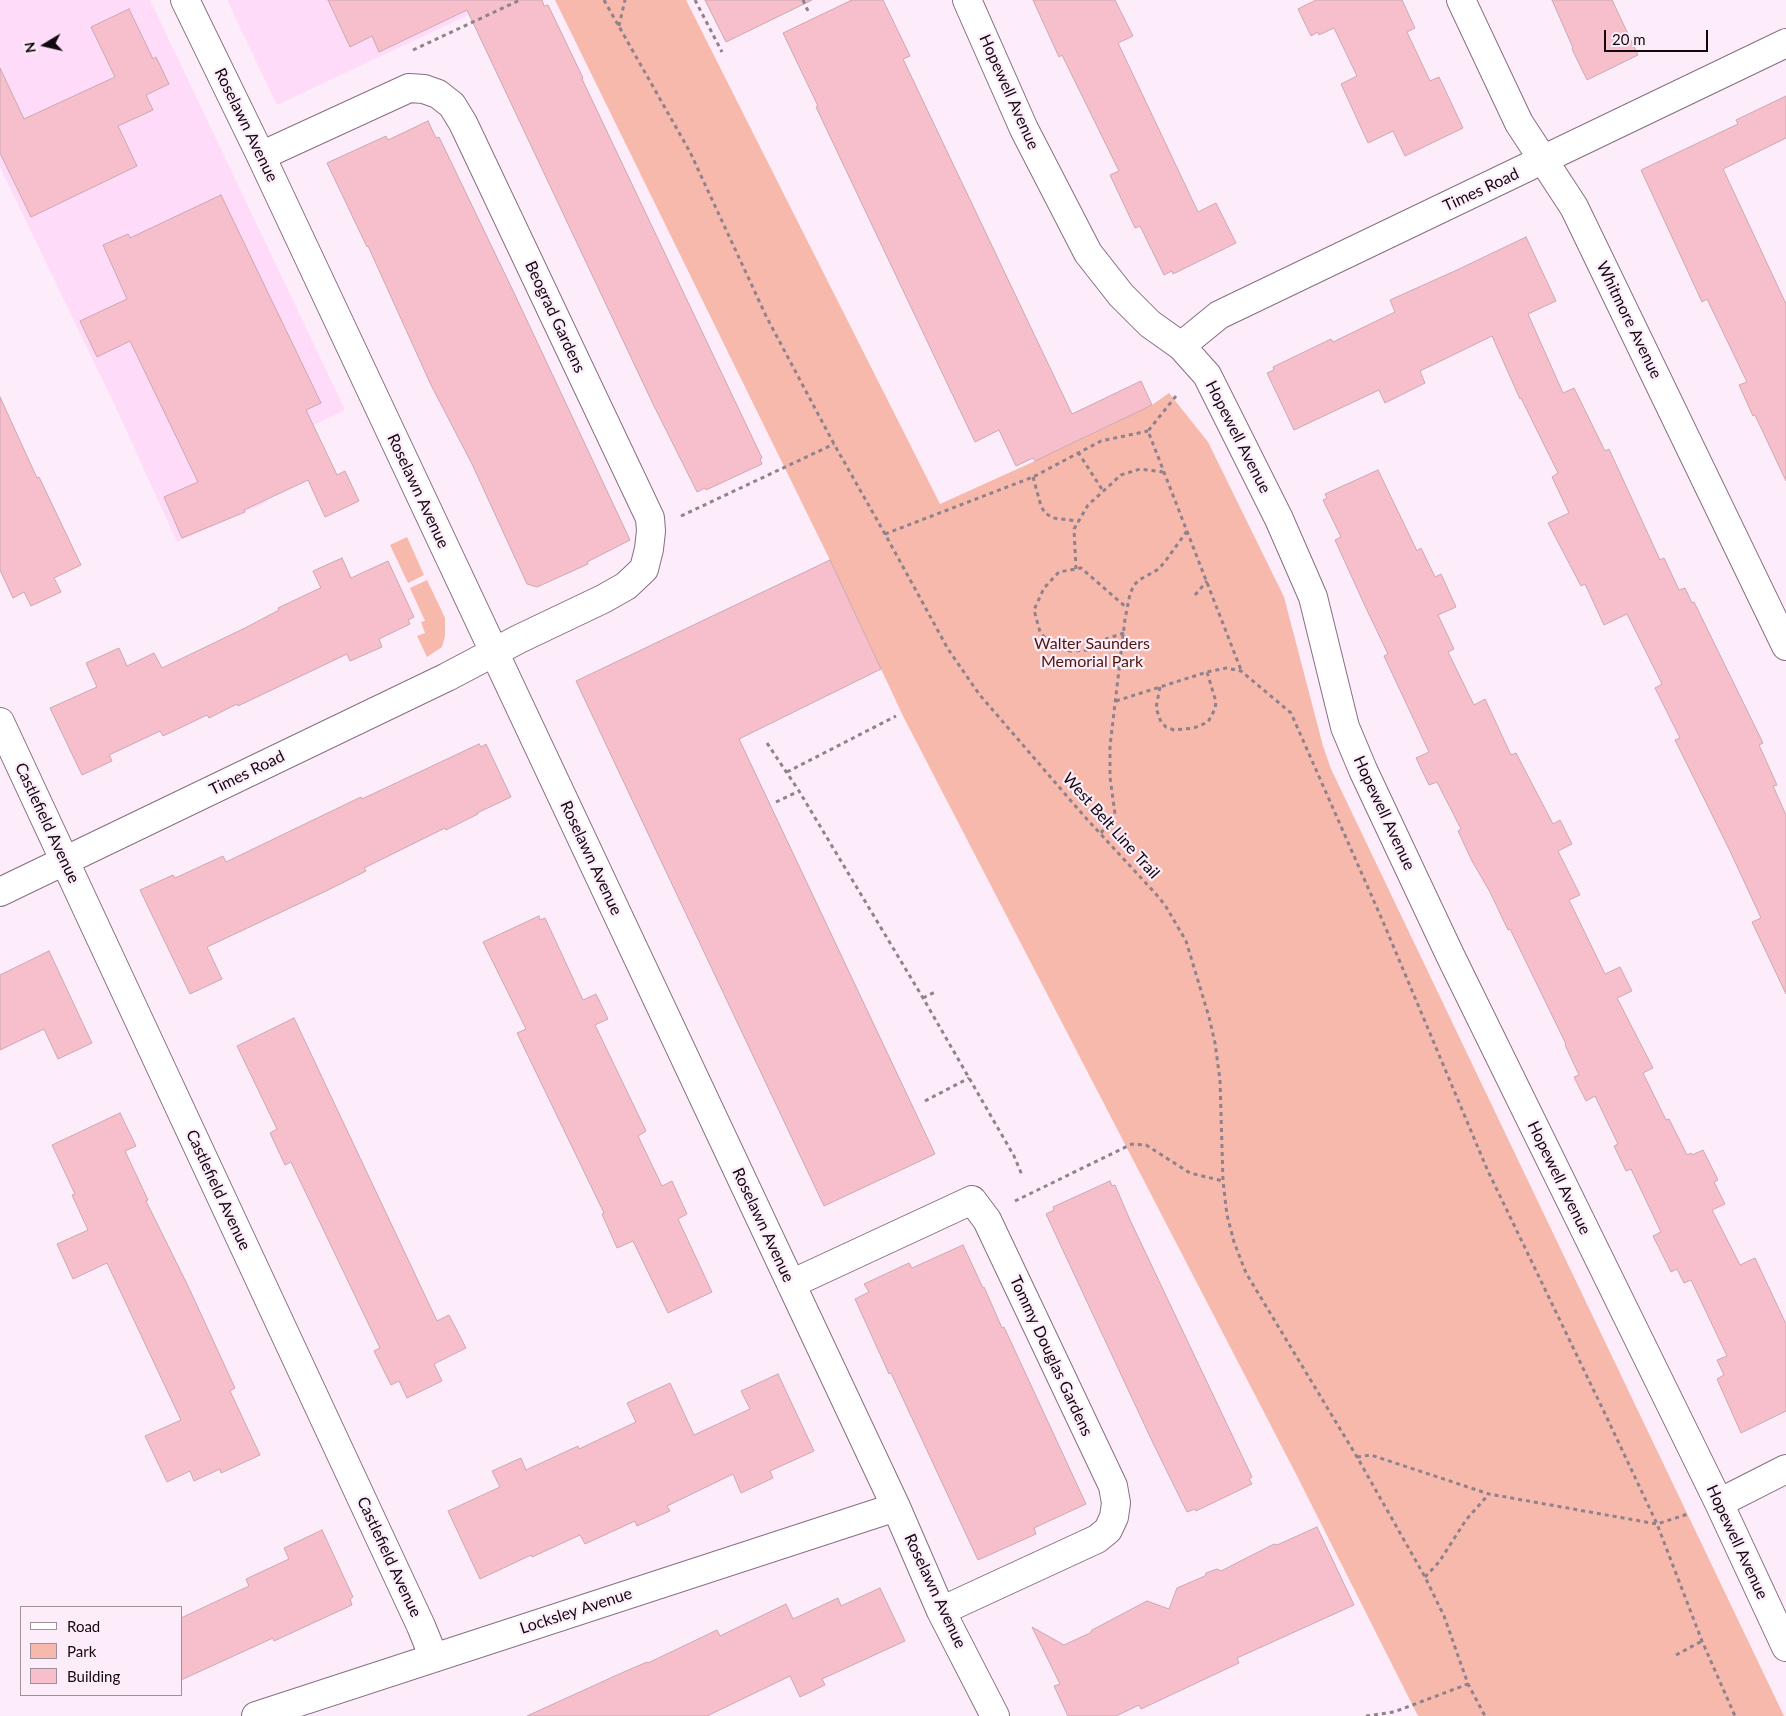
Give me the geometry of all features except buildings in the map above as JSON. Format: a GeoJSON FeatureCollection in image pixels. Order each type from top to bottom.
{"type":"FeatureCollection","features":[{"type":"Feature","properties":{"kind":"street","name":"Roselawn Avenue"},"geometry":{"type":"LineString","coordinates":[[185,0],[261,156],[896,1507],[941,1611],[996,1716]]}},
{"type":"Feature","properties":{"kind":"street","name":"Hopewell Avenue"},"geometry":{"type":"LineString","coordinates":[[967,0],[1024,129],[1088,253],[1122,295],[1150,324],[1181,346],[1207,375],[1279,519],[1313,597],[1345,727],[1363,770],[1450,955],[1720,1503],[1786,1648]]}},
{"type":"Feature","properties":{"kind":"street","name":"Whitmore Avenue"},"geometry":{"type":"LineString","coordinates":[[1461,0],[1519,123],[1574,207],[1786,646]]}},
{"type":"Feature","properties":{"kind":"street","name":"Times Road"},"geometry":{"type":"LineString","coordinates":[[1181,346],[1219,314],[1786,43]]}},
{"type":"Feature","properties":{"kind":"street","name":"Beograd Gardens"},"geometry":{"type":"LineString","coordinates":[[261,156],[409,88],[424,89],[438,94],[452,105],[463,123],[650,518],[649,549],[644,568],[626,586],[493,652]]}},
{"type":"Feature","properties":{"kind":"street","name":"Times Road"},"geometry":{"type":"LineString","coordinates":[[0,892],[448,677],[493,652]]}},
{"type":"Feature","properties":{"kind":"street","name":"Castlefield Avenue"},"geometry":{"type":"LineString","coordinates":[[0,722],[434,1658]]}},
{"type":"Feature","properties":{"kind":"street","name":"Tommy Douglas Gardens"},"geometry":{"type":"LineString","coordinates":[[791,1284],[972,1200],[991,1228],[1113,1486],[1116,1503],[1114,1517],[1108,1530],[1097,1539],[941,1611]]}},
{"type":"Feature","properties":{"kind":"street"},"geometry":{"type":"LineString","coordinates":[[1720,1503],[1786,1469]]}},
{"type":"Feature","properties":{"kind":"street","name":"Locksley Avenue"},"geometry":{"type":"LineString","coordinates":[[256,1716],[896,1507]]}},
{"type":"Feature","properties":{"kind":"path"},"geometry":{"type":"LineString","coordinates":[[413,50],[520,0]]}},
{"type":"Feature","properties":{"kind":"path","name":"West Belt Line Trail"},"geometry":{"type":"LineString","coordinates":[[604,0],[690,152],[767,318],[948,650],[979,694],[1054,783],[1165,905],[1186,941],[1215,1043],[1220,1080],[1226,1215],[1234,1242],[1246,1273],[1357,1457],[1425,1577],[1444,1616],[1468,1684],[1485,1716]]}},
{"type":"Feature","properties":{"kind":"path"},"geometry":{"type":"LineString","coordinates":[[619,26],[625,0]]}},
{"type":"Feature","properties":{"kind":"path"},"geometry":{"type":"LineString","coordinates":[[695,0],[722,52]]}},
{"type":"Feature","properties":{"kind":"path"},"geometry":{"type":"LineString","coordinates":[[802,0],[808,10]]}},
{"type":"Feature","properties":{"kind":"path"},"geometry":{"type":"LineString","coordinates":[[885,534],[1033,477],[1101,441],[1148,432],[1176,396]]}},
{"type":"Feature","properties":{"kind":"path"},"geometry":{"type":"LineString","coordinates":[[1148,432],[1241,671]]}},
{"type":"Feature","properties":{"kind":"path"},"geometry":{"type":"LineString","coordinates":[[674,519],[834,444]]}},
{"type":"Feature","properties":{"kind":"path"},"geometry":{"type":"LineString","coordinates":[[1078,452],[1103,491]]}},
{"type":"Feature","properties":{"kind":"path"},"geometry":{"type":"LineString","coordinates":[[1076,569],[1074,530],[1088,504],[1121,475],[1140,469],[1163,472]]}},
{"type":"Feature","properties":{"kind":"path"},"geometry":{"type":"LineString","coordinates":[[1033,477],[1041,506],[1045,512],[1053,518],[1078,521]]}},
{"type":"Feature","properties":{"kind":"path"},"geometry":{"type":"LineString","coordinates":[[1101,833],[1115,814],[1110,777],[1111,740],[1127,608],[1134,585],[1164,563],[1187,530]]}},
{"type":"Feature","properties":{"kind":"path"},"geometry":{"type":"LineString","coordinates":[[1124,633],[1106,639],[1087,650],[1070,651],[1054,648],[1040,632],[1034,610],[1044,588],[1059,572],[1081,568],[1127,608]]}},
{"type":"Feature","properties":{"kind":"path"},"geometry":{"type":"LineString","coordinates":[[1194,595],[1207,581]]}},
{"type":"Feature","properties":{"kind":"path"},"geometry":{"type":"LineString","coordinates":[[1116,701],[1160,686],[1226,668],[1241,671],[1291,713],[1384,924],[1487,1170],[1657,1524],[1702,1641],[1735,1716]]}},
{"type":"Feature","properties":{"kind":"path"},"geometry":{"type":"LineString","coordinates":[[1160,686],[1156,708],[1161,722],[1166,727],[1174,730],[1194,728],[1208,722],[1215,709],[1216,702],[1207,672]]}},
{"type":"Feature","properties":{"kind":"path"},"geometry":{"type":"LineString","coordinates":[[787,772],[896,716]]}},
{"type":"Feature","properties":{"kind":"path"},"geometry":{"type":"LineString","coordinates":[[766,743],[799,791],[923,998],[1014,1156],[1022,1175]]}},
{"type":"Feature","properties":{"kind":"path"},"geometry":{"type":"LineString","coordinates":[[776,802],[799,791]]}},
{"type":"Feature","properties":{"kind":"path"},"geometry":{"type":"LineString","coordinates":[[923,998],[935,992]]}},
{"type":"Feature","properties":{"kind":"path"},"geometry":{"type":"LineString","coordinates":[[925,1101],[969,1078]]}},
{"type":"Feature","properties":{"kind":"path"},"geometry":{"type":"LineString","coordinates":[[1015,1201],[1132,1144],[1146,1145],[1190,1173],[1223,1181]]}},
{"type":"Feature","properties":{"kind":"path"},"geometry":{"type":"LineString","coordinates":[[1357,1457],[1371,1455],[1489,1494],[1657,1524],[1720,1503]]}},
{"type":"Feature","properties":{"kind":"path"},"geometry":{"type":"LineString","coordinates":[[1425,1577],[1439,1562],[1466,1520],[1489,1494]]}},
{"type":"Feature","properties":{"kind":"path"},"geometry":{"type":"LineString","coordinates":[[1676,1655],[1702,1641]]}},
{"type":"Feature","properties":{"kind":"path"},"geometry":{"type":"LineString","coordinates":[[1366,1716],[1394,1712],[1468,1684]]}},
{"type":"Feature","properties":{"kind":"shaded area"},"geometry":{"type":"Polygon","coordinates":[[[0,0],[150,0],[345,410],[247,457],[267,502],[177,542],[118,412],[0,167],[0,0]]]}},
{"type":"Feature","properties":{"kind":"shaded area"},"geometry":{"type":"Polygon","coordinates":[[[227,0],[500,0],[277,105],[227,0]]]}},
{"type":"Feature","properties":{"kind":"green space","name":"Walter Saunders Memorial Park"},"geometry":{"type":"Polygon","coordinates":[[[555,0],[686,0],[940,504],[1152,405],[1169,393],[1208,442],[1284,597],[1323,746],[1331,769],[1784,1716],[1418,1716],[1296,1474],[904,718],[830,560],[555,0]]]}},
{"type":"Feature","properties":{"kind":"green space"},"geometry":{"type":"Polygon","coordinates":[[[407,537],[424,575],[408,583],[390,545],[407,537]]]}},
{"type":"Feature","properties":{"kind":"green space"},"geometry":{"type":"Polygon","coordinates":[[[427,580],[445,618],[445,636],[442,647],[427,657],[417,636],[425,633],[421,622],[425,621],[410,588],[427,580]]]}}]}
